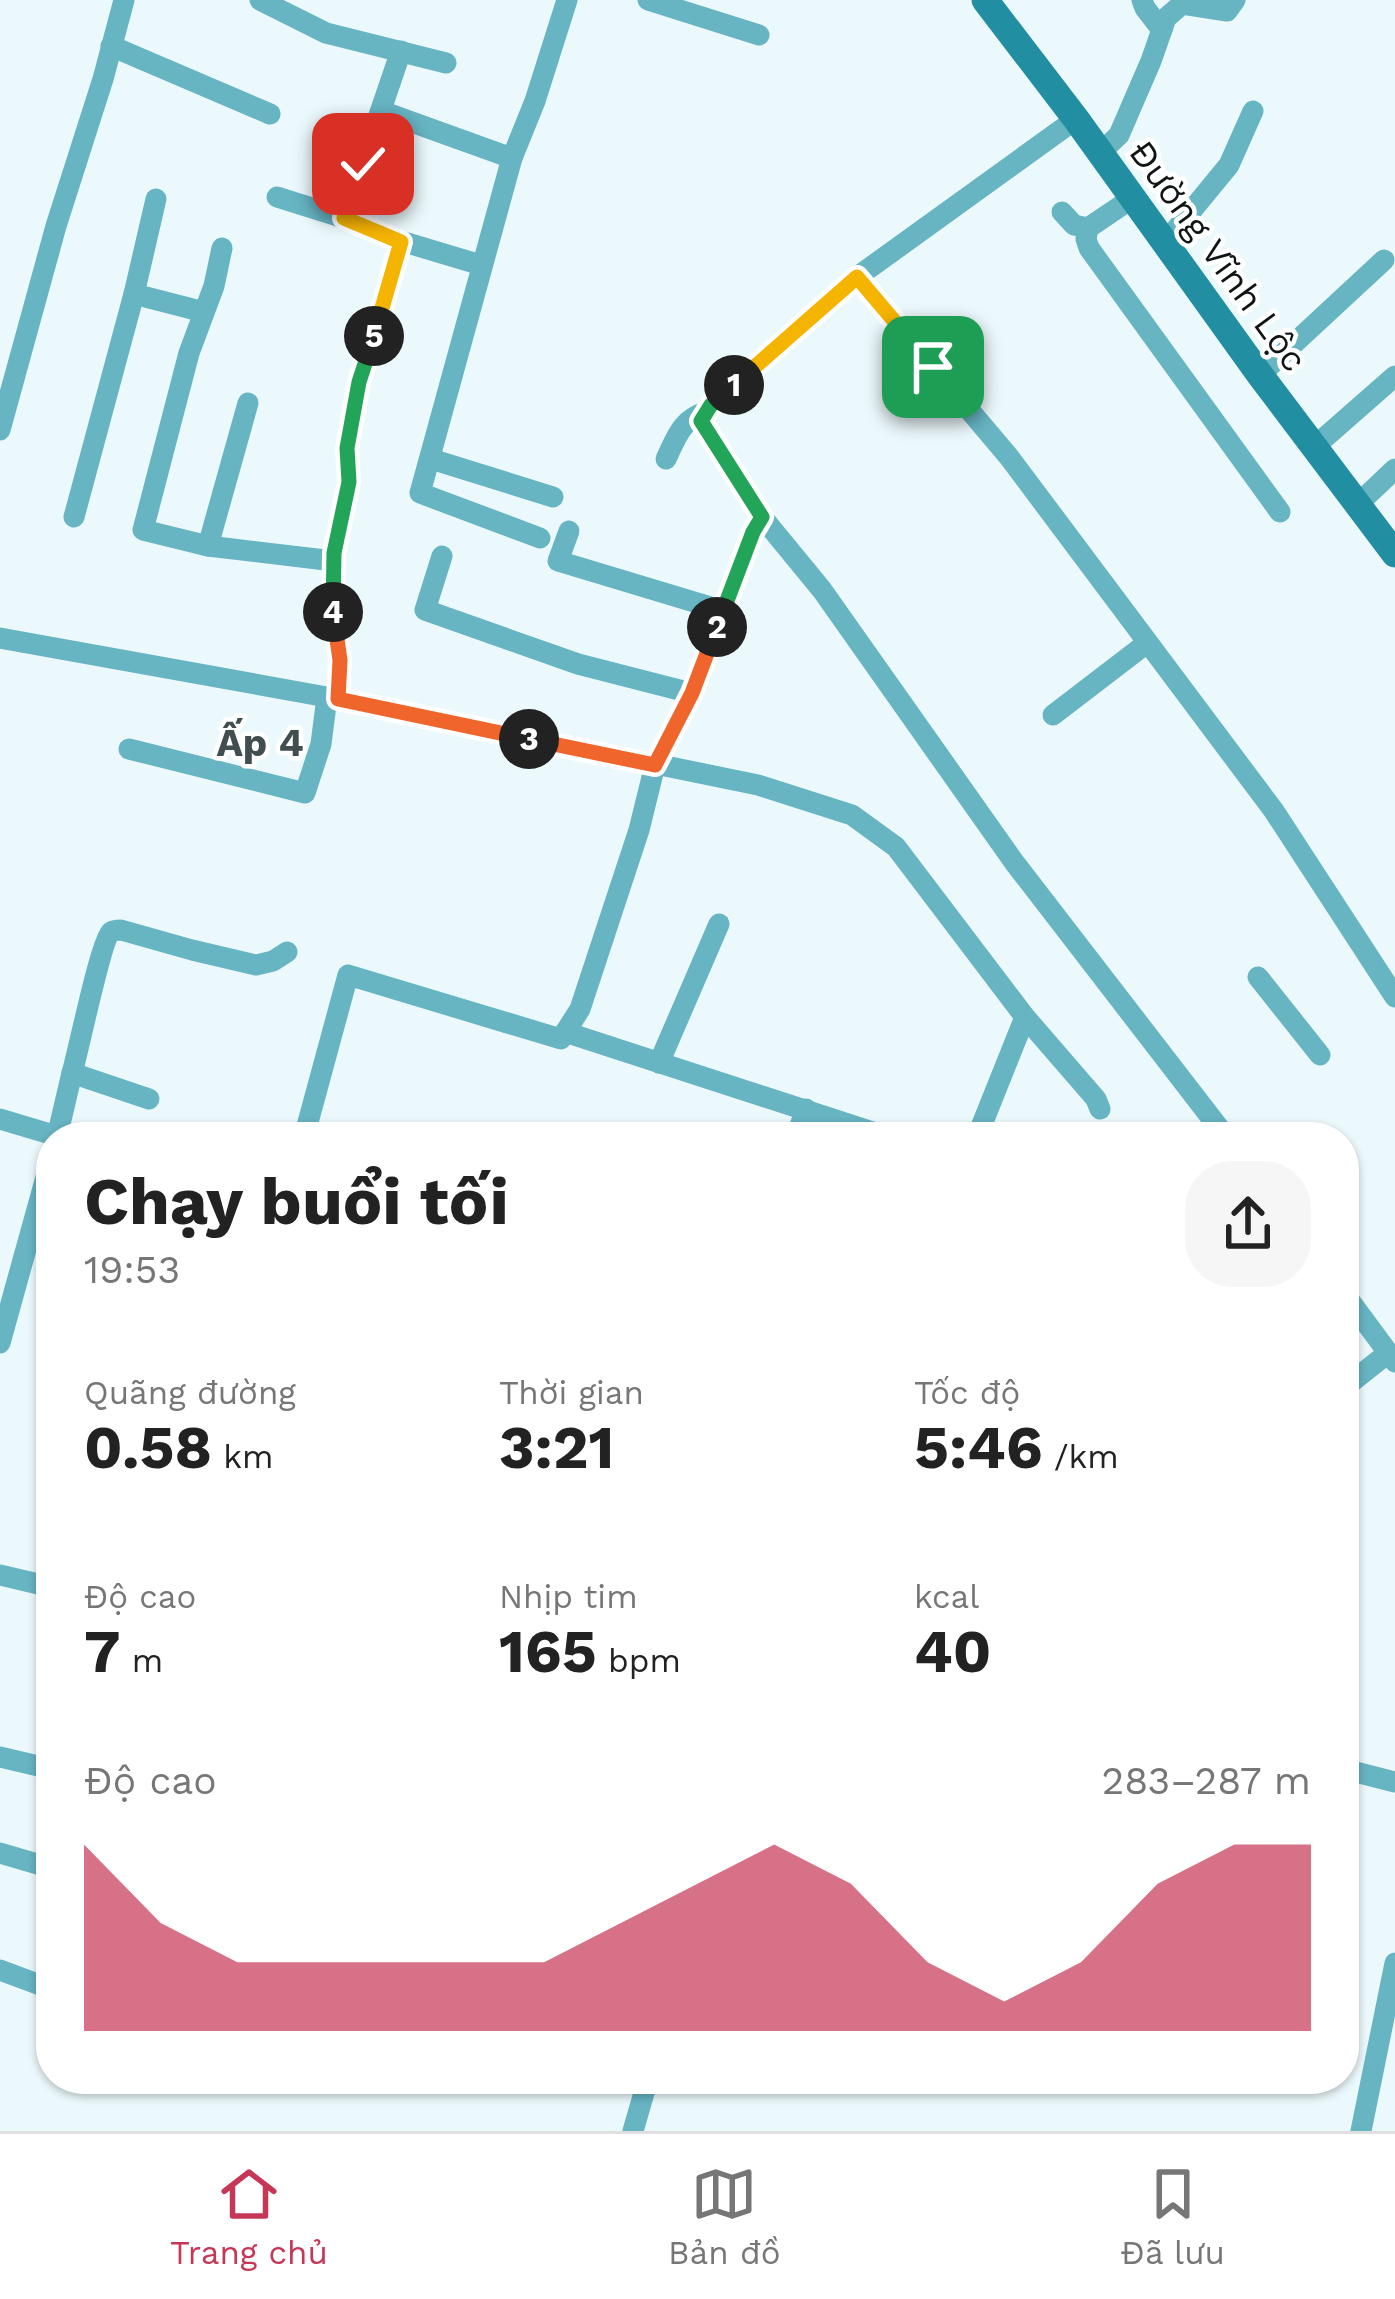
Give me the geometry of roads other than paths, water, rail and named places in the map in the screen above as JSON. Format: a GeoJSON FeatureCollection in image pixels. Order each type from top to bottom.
{"type":"FeatureCollection","features":[{"type":"Feature","properties":{"kind":"main road","name":"Đường Vĩnh Lộc"},"geometry":{"type":"LineString","coordinates":[[985,0],[1395,554]]}},
{"type":"Feature","properties":{"kind":"street"},"geometry":{"type":"LineString","coordinates":[[1,425],[124,0]]}},
{"type":"Feature","properties":{"kind":"street"},"geometry":{"type":"LineString","coordinates":[[260,0],[326,33],[446,63]]}},
{"type":"Feature","properties":{"kind":"street"},"geometry":{"type":"LineString","coordinates":[[540,538],[420,493],[512,158],[567,0]]}},
{"type":"Feature","properties":{"kind":"street"},"geometry":{"type":"LineString","coordinates":[[648,0],[759,35]]}},
{"type":"Feature","properties":{"kind":"street"},"geometry":{"type":"LineString","coordinates":[[1142,0],[1162,30]]}},
{"type":"Feature","properties":{"kind":"street"},"geometry":{"type":"LineString","coordinates":[[1099,154],[1119,134],[1166,18],[1182,4],[1227,11],[1235,0]]}},
{"type":"Feature","properties":{"kind":"street"},"geometry":{"type":"LineString","coordinates":[[111,46],[270,114]]}},
{"type":"Feature","properties":{"kind":"street"},"geometry":{"type":"LineString","coordinates":[[344,218],[400,51]]}},
{"type":"Feature","properties":{"kind":"street"},"geometry":{"type":"LineString","coordinates":[[381,111],[512,158]]}},
{"type":"Feature","properties":{"kind":"street"},"geometry":{"type":"LineString","coordinates":[[1165,243],[1229,165],[1253,111]]}},
{"type":"Feature","properties":{"kind":"street"},"geometry":{"type":"LineString","coordinates":[[1076,119],[857,277],[711,405],[701,421],[762,517],[822,590],[1014,862],[1214,1122]]}},
{"type":"Feature","properties":{"kind":"street"},"geometry":{"type":"LineString","coordinates":[[277,197],[481,265]]}},
{"type":"Feature","properties":{"kind":"street"},"geometry":{"type":"LineString","coordinates":[[74,517],[156,199]]}},
{"type":"Feature","properties":{"kind":"street"},"geometry":{"type":"LineString","coordinates":[[1062,212],[1074,226],[1088,228],[1131,199]]}},
{"type":"Feature","properties":{"kind":"street"},"geometry":{"type":"LineString","coordinates":[[1088,228],[1089,248],[1280,512]]}},
{"type":"Feature","properties":{"kind":"street"},"geometry":{"type":"LineString","coordinates":[[129,749],[305,793],[340,660],[333,618],[334,561],[349,482],[347,448],[359,382],[401,242]]}},
{"type":"Feature","properties":{"kind":"street"},"geometry":{"type":"LineString","coordinates":[[222,248],[214,286],[188,353],[143,530],[208,546],[334,561]]}},
{"type":"Feature","properties":{"kind":"street"},"geometry":{"type":"LineString","coordinates":[[1260,375],[1384,260]]}},
{"type":"Feature","properties":{"kind":"street"},"geometry":{"type":"LineString","coordinates":[[857,277],[1009,458],[1274,811],[1395,997]]}},
{"type":"Feature","properties":{"kind":"street"},"geometry":{"type":"LineString","coordinates":[[134,294],[204,312]]}},
{"type":"Feature","properties":{"kind":"street"},"geometry":{"type":"LineString","coordinates":[[1314,447],[1395,376]]}},
{"type":"Feature","properties":{"kind":"street"},"geometry":{"type":"LineString","coordinates":[[208,546],[248,403]]}},
{"type":"Feature","properties":{"kind":"street"},"geometry":{"type":"LineString","coordinates":[[665,459],[685,423],[707,412]]}},
{"type":"Feature","properties":{"kind":"street"},"geometry":{"type":"LineString","coordinates":[[431,460],[553,497]]}},
{"type":"Feature","properties":{"kind":"street"},"geometry":{"type":"LineString","coordinates":[[1358,504],[1395,469]]}},
{"type":"Feature","properties":{"kind":"street"},"geometry":{"type":"LineString","coordinates":[[308,1122],[348,975],[561,1039],[580,1009],[639,830],[655,765],[692,693],[762,517]]}},
{"type":"Feature","properties":{"kind":"street"},"geometry":{"type":"LineString","coordinates":[[569,531],[558,561],[724,610]]}},
{"type":"Feature","properties":{"kind":"street"},"geometry":{"type":"LineString","coordinates":[[442,556],[425,610],[578,664],[692,693]]}},
{"type":"Feature","properties":{"kind":"street"},"geometry":{"type":"LineString","coordinates":[[0,638],[332,698],[758,785],[852,815],[896,847],[1100,1109]]}},
{"type":"Feature","properties":{"kind":"street"},"geometry":{"type":"LineString","coordinates":[[1053,715],[1148,644]]}},
{"type":"Feature","properties":{"kind":"street"},"geometry":{"type":"LineString","coordinates":[[658,1063],[719,924]]}},
{"type":"Feature","properties":{"kind":"street"},"geometry":{"type":"LineString","coordinates":[[61,1122],[108,935],[121,929],[256,965],[287,952]]}},
{"type":"Feature","properties":{"kind":"street"},"geometry":{"type":"LineString","coordinates":[[1258,977],[1320,1055]]}},
{"type":"Feature","properties":{"kind":"street"},"geometry":{"type":"LineString","coordinates":[[983,1122],[1024,1017]]}},
{"type":"Feature","properties":{"kind":"street"},"geometry":{"type":"LineString","coordinates":[[565,1032],[844,1122]]}},
{"type":"Feature","properties":{"kind":"street"},"geometry":{"type":"LineString","coordinates":[[72,1073],[148,1099]]}},
{"type":"Feature","properties":{"kind":"street"},"geometry":{"type":"LineString","coordinates":[[801,1122],[806,1109]]}},
{"type":"Feature","properties":{"kind":"street"},"geometry":{"type":"LineString","coordinates":[[0,1119],[36,1130]]}},
{"type":"Feature","properties":{"kind":"street"},"geometry":{"type":"LineString","coordinates":[[0,1343],[36,1213]]}},
{"type":"Feature","properties":{"kind":"street"},"geometry":{"type":"LineString","coordinates":[[1359,1314],[1391,1358],[1359,1378]]}},
{"type":"Feature","properties":{"kind":"street"},"geometry":{"type":"LineString","coordinates":[[0,1575],[36,1583]]}},
{"type":"Feature","properties":{"kind":"street"},"geometry":{"type":"LineString","coordinates":[[0,1757],[36,1765]]}},
{"type":"Feature","properties":{"kind":"street"},"geometry":{"type":"LineString","coordinates":[[1359,1772],[1395,1782]]}},
{"type":"Feature","properties":{"kind":"street"},"geometry":{"type":"LineString","coordinates":[[0,1853],[36,1864]]}},
{"type":"Feature","properties":{"kind":"street"},"geometry":{"type":"LineString","coordinates":[[1361,2131],[1395,1963]]}},
{"type":"Feature","properties":{"kind":"street"},"geometry":{"type":"LineString","coordinates":[[0,1970],[36,1983]]}},
{"type":"Feature","properties":{"kind":"street"},"geometry":{"type":"LineString","coordinates":[[633,2131],[644,2094]]}},
{"type":"Feature","properties":{"kind":"district","name":"Ấp 4"},"geometry":{"type":"Point","coordinates":[260,742]}}]}
